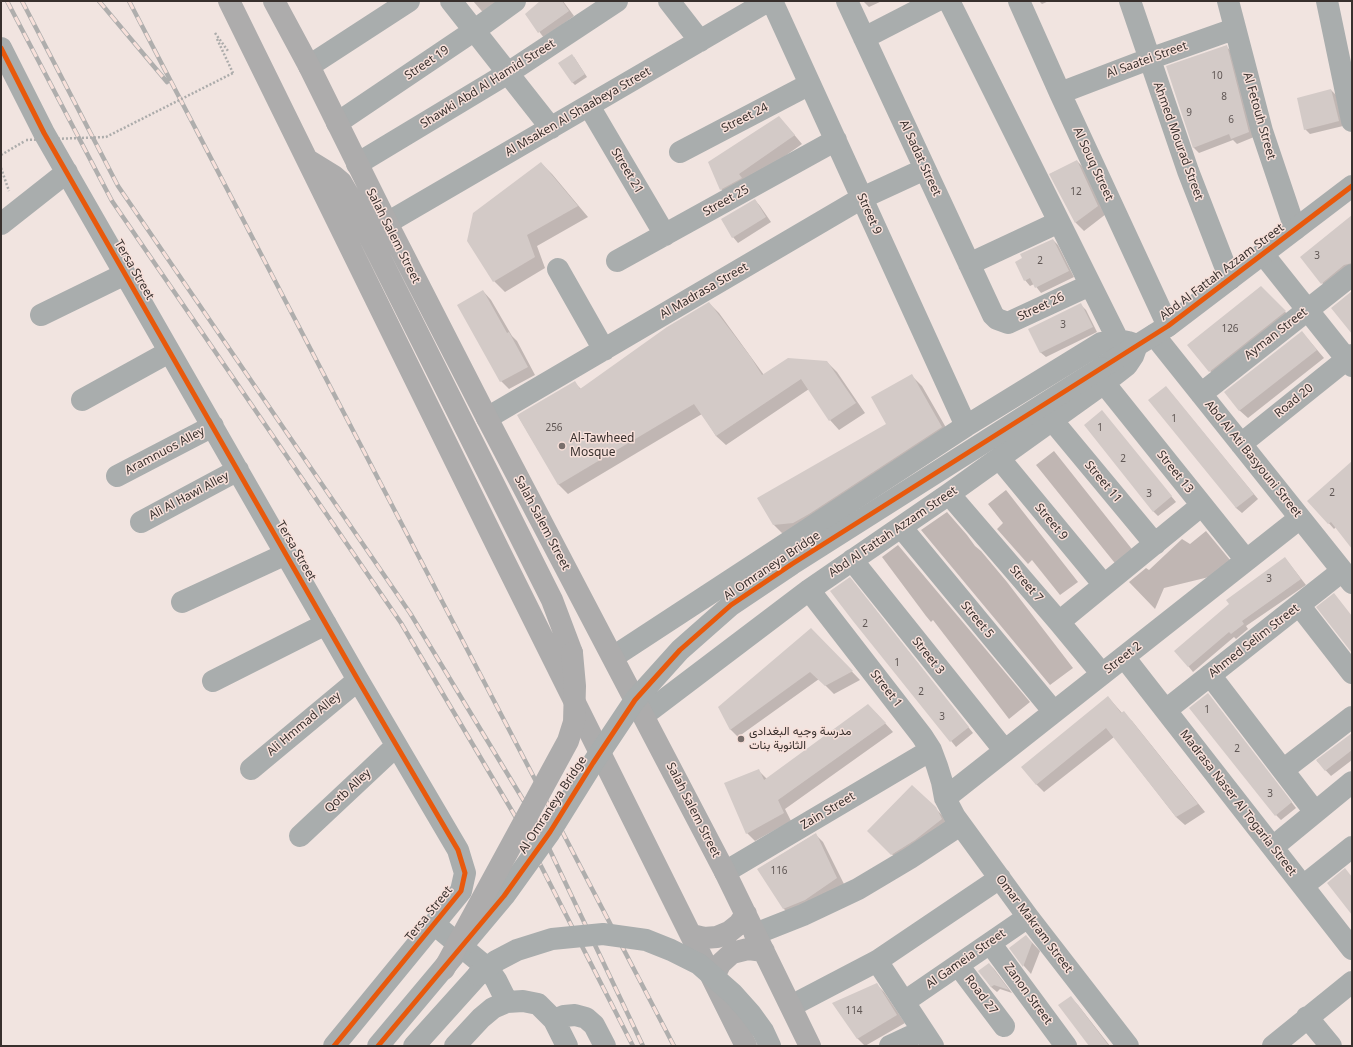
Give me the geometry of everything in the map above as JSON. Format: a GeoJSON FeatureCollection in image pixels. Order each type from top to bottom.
{"type":"FeatureCollection","features":[{"type":"Feature","properties":{"kind":"highway"},"geometry":{"type":"LineString","coordinates":[[229,1],[499,550],[746,1046]]}},
{"type":"Feature","properties":{"kind":"highway","name":"Salah Salem Street"},"geometry":{"type":"LineString","coordinates":[[274,1],[309,66],[357,164],[487,418],[725,872],[810,1046]]}},
{"type":"Feature","properties":{"kind":"highway"},"geometry":{"type":"LineString","coordinates":[[308,160],[334,176],[341,182],[348,194],[552,600],[572,653],[575,686],[574,722],[568,740],[444,969]]}},
{"type":"Feature","properties":{"kind":"highway"},"geometry":{"type":"LineString","coordinates":[[692,935],[704,938],[717,937],[729,932],[739,924],[746,914]]}},
{"type":"Feature","properties":{"kind":"highway"},"geometry":{"type":"LineString","coordinates":[[713,979],[720,964],[732,953],[748,948],[759,942]]}},
{"type":"Feature","properties":{"kind":"street"},"geometry":{"type":"LineString","coordinates":[[309,66],[409,1]]}},
{"type":"Feature","properties":{"kind":"street"},"geometry":{"type":"LineString","coordinates":[[452,1],[551,128]]}},
{"type":"Feature","properties":{"kind":"street","name":"Street 19"},"geometry":{"type":"LineString","coordinates":[[337,123],[515,1]]}},
{"type":"Feature","properties":{"kind":"street","name":"Shawki Abd Al Hamid Street"},"geometry":{"type":"LineString","coordinates":[[357,164],[508,73],[617,1]]}},
{"type":"Feature","properties":{"kind":"street"},"geometry":{"type":"LineString","coordinates":[[669,1],[700,41]]}},
{"type":"Feature","properties":{"kind":"street","name":"Al Msaken Al Shaabeya Street"},"geometry":{"type":"LineString","coordinates":[[387,223],[768,1]]}},
{"type":"Feature","properties":{"kind":"street","name":"Street 9"},"geometry":{"type":"LineString","coordinates":[[772,1],[966,426]]}},
{"type":"Feature","properties":{"kind":"street","name":"Al Sadat Street"},"geometry":{"type":"LineString","coordinates":[[847,1],[993,315]]}},
{"type":"Feature","properties":{"kind":"street"},"geometry":{"type":"LineString","coordinates":[[864,38],[936,1]]}},
{"type":"Feature","properties":{"kind":"street"},"geometry":{"type":"LineString","coordinates":[[949,1],[1090,285],[1144,336]]}},
{"type":"Feature","properties":{"kind":"street","name":"Al Souq Street"},"geometry":{"type":"LineString","coordinates":[[1018,1],[1060,93],[1144,336]]}},
{"type":"Feature","properties":{"kind":"street","name":"Ahmed Mourad Street"},"geometry":{"type":"LineString","coordinates":[[1130,1],[1188,171],[1230,279]]}},
{"type":"Feature","properties":{"kind":"street","name":"Al Fetouh Street"},"geometry":{"type":"LineString","coordinates":[[1228,1],[1234,29],[1262,131],[1295,229]]}},
{"type":"Feature","properties":{"kind":"street"},"geometry":{"type":"LineString","coordinates":[[1327,1],[1352,121]]}},
{"type":"Feature","properties":{"kind":"street","name":"Al Saatei Street"},"geometry":{"type":"LineString","coordinates":[[1060,93],[1234,29]]}},
{"type":"Feature","properties":{"kind":"street","name":"Tersa Street"},"geometry":{"type":"LineString","coordinates":[[1,48],[44,133],[396,746],[458,850],[465,872],[461,891],[334,1046]]}},
{"type":"Feature","properties":{"kind":"street","name":"Street 24"},"geometry":{"type":"LineString","coordinates":[[680,152],[810,84]]}},
{"type":"Feature","properties":{"kind":"street","name":"Street 21"},"geometry":{"type":"LineString","coordinates":[[589,106],[665,235]]}},
{"type":"Feature","properties":{"kind":"street","name":"Street 25"},"geometry":{"type":"LineString","coordinates":[[617,261],[836,140]]}},
{"type":"Feature","properties":{"kind":"street","name":"Al Madrasa Street"},"geometry":{"type":"LineString","coordinates":[[487,418],[862,198],[925,169]]}},
{"type":"Feature","properties":{"kind":"street"},"geometry":{"type":"LineString","coordinates":[[1,224],[67,172]]}},
{"type":"Feature","properties":{"kind":"street","name":"Abd Al Fattah Azzam Street"},"geometry":{"type":"LineString","coordinates":[[644,715],[809,590],[949,494],[1052,420],[1103,376],[1144,336],[1230,279],[1352,186]]}},
{"type":"Feature","properties":{"kind":"street"},"geometry":{"type":"LineString","coordinates":[[969,264],[1059,222]]}},
{"type":"Feature","properties":{"kind":"street"},"geometry":{"type":"LineString","coordinates":[[1263,254],[1307,310],[1350,360]]}},
{"type":"Feature","properties":{"kind":"street"},"geometry":{"type":"LineString","coordinates":[[558,269],[604,350]]}},
{"type":"Feature","properties":{"kind":"street"},"geometry":{"type":"LineString","coordinates":[[41,315],[125,274]]}},
{"type":"Feature","properties":{"kind":"street","name":"Ayman Street"},"geometry":{"type":"LineString","coordinates":[[1201,394],[1352,275]]}},
{"type":"Feature","properties":{"kind":"street","name":"Street 26"},"geometry":{"type":"LineString","coordinates":[[993,315],[997,319],[1008,322],[1090,285]]}},
{"type":"Feature","properties":{"kind":"street","name":"Abd Al Fattah Azzam Street"},"geometry":{"type":"LineString","coordinates":[[613,657],[966,426],[1101,343],[1144,336]]}},
{"type":"Feature","properties":{"kind":"street","name":"Abd Al Ati Basyouni Street"},"geometry":{"type":"LineString","coordinates":[[1144,336],[1201,394],[1347,577]]}},
{"type":"Feature","properties":{"kind":"street"},"geometry":{"type":"LineString","coordinates":[[82,400],[170,352]]}},
{"type":"Feature","properties":{"kind":"street","name":"Road 20"},"geometry":{"type":"LineString","coordinates":[[1240,444],[1350,360]]}},
{"type":"Feature","properties":{"kind":"street","name":"Street 13"},"geometry":{"type":"LineString","coordinates":[[1103,376],[1246,560]]}},
{"type":"Feature","properties":{"kind":"street","name":"Al Omraneya Bridge"},"geometry":{"type":"LineString","coordinates":[[378,1046],[504,896],[550,832],[593,763],[635,700],[680,650],[731,605],[792,564],[1103,376]]}},
{"type":"Feature","properties":{"kind":"street","name":"Street 11"},"geometry":{"type":"LineString","coordinates":[[1052,420],[1155,544]]}},
{"type":"Feature","properties":{"kind":"street","name":"Aramnuos Alley"},"geometry":{"type":"LineString","coordinates":[[117,476],[213,426]]}},
{"type":"Feature","properties":{"kind":"street","name":"Street 9"},"geometry":{"type":"LineString","coordinates":[[998,458],[1104,585]]}},
{"type":"Feature","properties":{"kind":"street","name":"Ali Al Hawi Alley"},"geometry":{"type":"LineString","coordinates":[[141,522],[238,470]]}},
{"type":"Feature","properties":{"kind":"street","name":"Street 7"},"geometry":{"type":"LineString","coordinates":[[949,494],[1102,674]]}},
{"type":"Feature","properties":{"kind":"street"},"geometry":{"type":"LineString","coordinates":[[1059,622],[1202,505]]}},
{"type":"Feature","properties":{"kind":"street","name":"Street 2"},"geometry":{"type":"LineString","coordinates":[[945,798],[1300,518]]}},
{"type":"Feature","properties":{"kind":"street","name":"Street 5"},"geometry":{"type":"LineString","coordinates":[[901,527],[1054,712]]}},
{"type":"Feature","properties":{"kind":"street"},"geometry":{"type":"LineString","coordinates":[[182,602],[286,554]]}},
{"type":"Feature","properties":{"kind":"street","name":"Street 3"},"geometry":{"type":"LineString","coordinates":[[852,560],[1005,751]]}},
{"type":"Feature","properties":{"kind":"street","name":"Ahmed Selim Street"},"geometry":{"type":"LineString","coordinates":[[1166,710],[1299,605],[1347,577]]}},
{"type":"Feature","properties":{"kind":"street","name":"Street 1"},"geometry":{"type":"LineString","coordinates":[[809,590],[922,736],[930,750],[942,782],[945,798]]}},
{"type":"Feature","properties":{"kind":"street"},"geometry":{"type":"LineString","coordinates":[[1299,605],[1352,673]]}},
{"type":"Feature","properties":{"kind":"street"},"geometry":{"type":"LineString","coordinates":[[213,681],[326,624]]}},
{"type":"Feature","properties":{"kind":"street","name":"Madrasa Naser Al Togaria Street"},"geometry":{"type":"LineString","coordinates":[[1124,657],[1352,949]]}},
{"type":"Feature","properties":{"kind":"street"},"geometry":{"type":"LineString","coordinates":[[1210,675],[1315,812]]}},
{"type":"Feature","properties":{"kind":"street","name":"Ali Hmmad Alley"},"geometry":{"type":"LineString","coordinates":[[251,768],[358,680]]}},
{"type":"Feature","properties":{"kind":"street"},"geometry":{"type":"LineString","coordinates":[[1283,770],[1352,717]]}},
{"type":"Feature","properties":{"kind":"street","name":"Qotb Alley"},"geometry":{"type":"LineString","coordinates":[[300,836],[396,746]]}},
{"type":"Feature","properties":{"kind":"street","name":"Zain Street"},"geometry":{"type":"LineString","coordinates":[[725,872],[930,750]]}},
{"type":"Feature","properties":{"kind":"street"},"geometry":{"type":"LineString","coordinates":[[1273,847],[1352,782]]}},
{"type":"Feature","properties":{"kind":"street","name":"Omar Makram Street"},"geometry":{"type":"LineString","coordinates":[[945,798],[949,808],[960,825],[1028,917],[1128,1046]]}},
{"type":"Feature","properties":{"kind":"street"},"geometry":{"type":"LineString","coordinates":[[759,942],[803,915],[858,889],[910,858],[960,825]]}},
{"type":"Feature","properties":{"kind":"street"},"geometry":{"type":"LineString","coordinates":[[1303,886],[1349,856]]}},
{"type":"Feature","properties":{"kind":"street"},"geometry":{"type":"LineString","coordinates":[[790,1006],[877,960],[1000,878]]}},
{"type":"Feature","properties":{"kind":"street","name":"Al Gameia Street"},"geometry":{"type":"LineString","coordinates":[[904,1002],[1028,917]]}},
{"type":"Feature","properties":{"kind":"street"},"geometry":{"type":"LineString","coordinates":[[434,924],[488,970],[496,980],[507,1002]]}},
{"type":"Feature","properties":{"kind":"street"},"geometry":{"type":"LineString","coordinates":[[414,1046],[478,976],[496,961],[517,950],[552,939],[603,934],[646,940],[672,950],[699,964],[733,994],[762,1031],[770,1046]]}},
{"type":"Feature","properties":{"kind":"street","name":"Zanon Street"},"geometry":{"type":"LineString","coordinates":[[990,943],[1066,1046]]}},
{"type":"Feature","properties":{"kind":"street"},"geometry":{"type":"LineString","coordinates":[[877,960],[928,1038],[890,1046]]}},
{"type":"Feature","properties":{"kind":"street","name":"Road 27"},"geometry":{"type":"LineString","coordinates":[[958,965],[1004,1026]]}},
{"type":"Feature","properties":{"kind":"street"},"geometry":{"type":"LineString","coordinates":[[1273,1046],[1352,982]]}},
{"type":"Feature","properties":{"kind":"street"},"geometry":{"type":"LineString","coordinates":[[455,1046],[481,1018],[493,1008],[507,1002],[523,1001],[538,1004],[554,1020],[567,1046]]}},
{"type":"Feature","properties":{"kind":"street"},"geometry":{"type":"LineString","coordinates":[[554,1020],[564,1016],[586,1018],[594,1025],[605,1046]]}},
{"type":"Feature","properties":{"kind":"street"},"geometry":{"type":"LineString","coordinates":[[1307,1017],[1331,1046]]}},
{"type":"Feature","properties":{"kind":"path"},"geometry":{"type":"LineString","coordinates":[[1,155],[26,140],[106,137],[233,72],[215,33]]}},
{"type":"Feature","properties":{"kind":"building"},"geometry":{"type":"Polygon","coordinates":[[[540,1],[562,1],[569,11],[538,33],[525,14],[540,1]]]}},
{"type":"Feature","properties":{"kind":"building"},"geometry":{"type":"Polygon","coordinates":[[[1227,45],[1249,132],[1231,139],[1229,134],[1193,148],[1166,66],[1227,45]]]}},
{"type":"Feature","properties":{"kind":"building"},"geometry":{"type":"Polygon","coordinates":[[[572,54],[585,74],[572,83],[558,63],[572,54]]]}},
{"type":"Feature","properties":{"kind":"building"},"geometry":{"type":"Polygon","coordinates":[[[1331,89],[1339,121],[1304,130],[1297,98],[1331,89]]]}},
{"type":"Feature","properties":{"kind":"building"},"geometry":{"type":"Polygon","coordinates":[[[779,116],[795,135],[739,174],[742,178],[720,190],[708,162],[779,116]]]}},
{"type":"Feature","properties":{"kind":"building"},"geometry":{"type":"Polygon","coordinates":[[[1077,160],[1098,206],[1075,223],[1049,174],[1077,160]]]}},
{"type":"Feature","properties":{"kind":"building"},"geometry":{"type":"Polygon","coordinates":[[[541,162],[578,206],[527,235],[535,257],[493,282],[467,241],[473,213],[541,162]]]}},
{"type":"Feature","properties":{"kind":"building"},"geometry":{"type":"Polygon","coordinates":[[[755,199],[766,217],[732,238],[721,219],[755,199]]]}},
{"type":"Feature","properties":{"kind":"building"},"geometry":{"type":"Polygon","coordinates":[[[1352,215],[1352,263],[1344,265],[1321,284],[1300,257],[1352,215]]]}},
{"type":"Feature","properties":{"kind":"building"},"geometry":{"type":"Polygon","coordinates":[[[1053,239],[1069,271],[1035,288],[1030,278],[1024,281],[1015,262],[1022,258],[1020,254],[1053,239]]]}},
{"type":"Feature","properties":{"kind":"building"},"geometry":{"type":"Polygon","coordinates":[[[1261,286],[1286,311],[1209,372],[1187,345],[1261,286]]]}},
{"type":"Feature","properties":{"kind":"building"},"geometry":{"type":"Polygon","coordinates":[[[483,290],[507,333],[509,332],[528,367],[500,382],[457,305],[483,290]]]}},
{"type":"Feature","properties":{"kind":"building"},"geometry":{"type":"Polygon","coordinates":[[[1352,291],[1352,334],[1331,308],[1352,291]]]}},
{"type":"Feature","properties":{"kind":"building"},"geometry":{"type":"Polygon","coordinates":[[[709,302],[750,356],[762,375],[788,358],[827,361],[856,403],[829,421],[801,379],[716,436],[694,404],[558,485],[517,415],[575,381],[580,389],[667,327],[709,302]]]}},
{"type":"Feature","properties":{"kind":"building"},"geometry":{"type":"Polygon","coordinates":[[[1081,303],[1093,327],[1040,353],[1028,329],[1081,303]]]}},
{"type":"Feature","properties":{"kind":"building"},"geometry":{"type":"Polygon","coordinates":[[[1302,331],[1317,350],[1239,411],[1224,392],[1302,331]]]}},
{"type":"Feature","properties":{"kind":"building"},"geometry":{"type":"Polygon","coordinates":[[[912,374],[942,427],[809,514],[793,523],[773,525],[757,498],[886,424],[871,397],[912,374]]]}},
{"type":"Feature","properties":{"kind":"building"},"geometry":{"type":"Polygon","coordinates":[[[1166,386],[1254,494],[1236,508],[1148,400],[1166,386]]]}},
{"type":"Feature","properties":{"kind":"building"},"geometry":{"type":"Polygon","coordinates":[[[1102,410],[1172,496],[1153,512],[1084,425],[1102,410]]]}},
{"type":"Feature","properties":{"kind":"building"},"geometry":{"type":"Polygon","coordinates":[[[1352,461],[1352,549],[1331,522],[1328,524],[1307,501],[1352,461]]]}},
{"type":"Feature","properties":{"kind":"building"},"geometry":{"type":"Polygon","coordinates":[[[1285,557],[1301,579],[1242,621],[1244,624],[1231,634],[1229,632],[1188,667],[1174,651],[1229,604],[1226,600],[1285,557]]]}},
{"type":"Feature","properties":{"kind":"building"},"geometry":{"type":"Polygon","coordinates":[[[850,577],[969,727],[950,742],[830,591],[850,577]]]}},
{"type":"Feature","properties":{"kind":"building"},"geometry":{"type":"Polygon","coordinates":[[[1334,593],[1352,616],[1352,653],[1316,607],[1334,593]]]}},
{"type":"Feature","properties":{"kind":"building"},"geometry":{"type":"Polygon","coordinates":[[[811,628],[853,671],[825,686],[810,672],[730,730],[718,707],[811,628]]]}},
{"type":"Feature","properties":{"kind":"building"},"geometry":{"type":"Polygon","coordinates":[[[1208,693],[1292,802],[1275,816],[1189,708],[1208,693]]]}},
{"type":"Feature","properties":{"kind":"building"},"geometry":{"type":"Polygon","coordinates":[[[1108,696],[1121,713],[1124,711],[1198,804],[1176,817],[1106,728],[1036,785],[1021,767],[1108,696]]]}},
{"type":"Feature","properties":{"kind":"building"},"geometry":{"type":"Polygon","coordinates":[[[868,704],[886,723],[778,800],[784,813],[746,834],[724,783],[759,769],[764,780],[868,704]]]}},
{"type":"Feature","properties":{"kind":"building"},"geometry":{"type":"Polygon","coordinates":[[[1352,733],[1352,750],[1325,771],[1316,760],[1352,733]]]}},
{"type":"Feature","properties":{"kind":"building"},"geometry":{"type":"Polygon","coordinates":[[[912,785],[936,807],[942,819],[915,840],[891,855],[867,831],[912,785]]]}},
{"type":"Feature","properties":{"kind":"building"},"geometry":{"type":"Polygon","coordinates":[[[816,833],[837,878],[805,900],[783,909],[757,869],[816,833]]]}},
{"type":"Feature","properties":{"kind":"building"},"geometry":{"type":"Polygon","coordinates":[[[1345,868],[1352,877],[1352,915],[1327,883],[1345,868]]]}},
{"type":"Feature","properties":{"kind":"building"},"geometry":{"type":"Polygon","coordinates":[[[1026,935],[1032,943],[1023,967],[1009,948],[1026,935]]]}},
{"type":"Feature","properties":{"kind":"building"},"geometry":{"type":"Polygon","coordinates":[[[989,963],[1009,990],[994,985],[991,987],[978,971],[989,963]]]}},
{"type":"Feature","properties":{"kind":"building"},"geometry":{"type":"Polygon","coordinates":[[[877,983],[897,1015],[857,1039],[832,1003],[877,983]]]}},
{"type":"Feature","properties":{"kind":"building"},"geometry":{"type":"Polygon","coordinates":[[[1071,996],[1109,1046],[1089,1046],[1058,1005],[1071,996]]]}},
{"type":"Feature","properties":{"kind":"railway"},"geometry":{"type":"LineString","coordinates":[[7,1],[112,201],[401,623],[518,821],[633,1046]]}},
{"type":"Feature","properties":{"kind":"railway"},"geometry":{"type":"LineString","coordinates":[[22,1],[118,186],[410,613],[536,821],[643,1046]]}},
{"type":"Feature","properties":{"kind":"railway"},"geometry":{"type":"LineString","coordinates":[[99,1],[167,82]]}},
{"type":"Feature","properties":{"kind":"railway"},"geometry":{"type":"LineString","coordinates":[[129,1],[674,1046]]}},
{"type":"Feature","properties":{"kind":"cycle path"},"geometry":{"type":"LineString","coordinates":[[1,48],[44,133],[358,680],[458,850],[465,873],[461,891],[334,1046]]}},
{"type":"Feature","properties":{"kind":"cycle path"},"geometry":{"type":"LineString","coordinates":[[378,1046],[504,896],[550,832],[593,763],[635,700],[680,650],[731,605],[792,564],[1168,326],[1352,186]]}},
{"type":"Feature","properties":{"kind":"place","name":"Al-Tawheed Mosque"},"geometry":{"type":"Point","coordinates":[562,446]}},
{"type":"Feature","properties":{"kind":"place","name":"مدرسة وجيه البغدادى الثانوية بنات"},"geometry":{"type":"Point","coordinates":[741,739]}}]}
